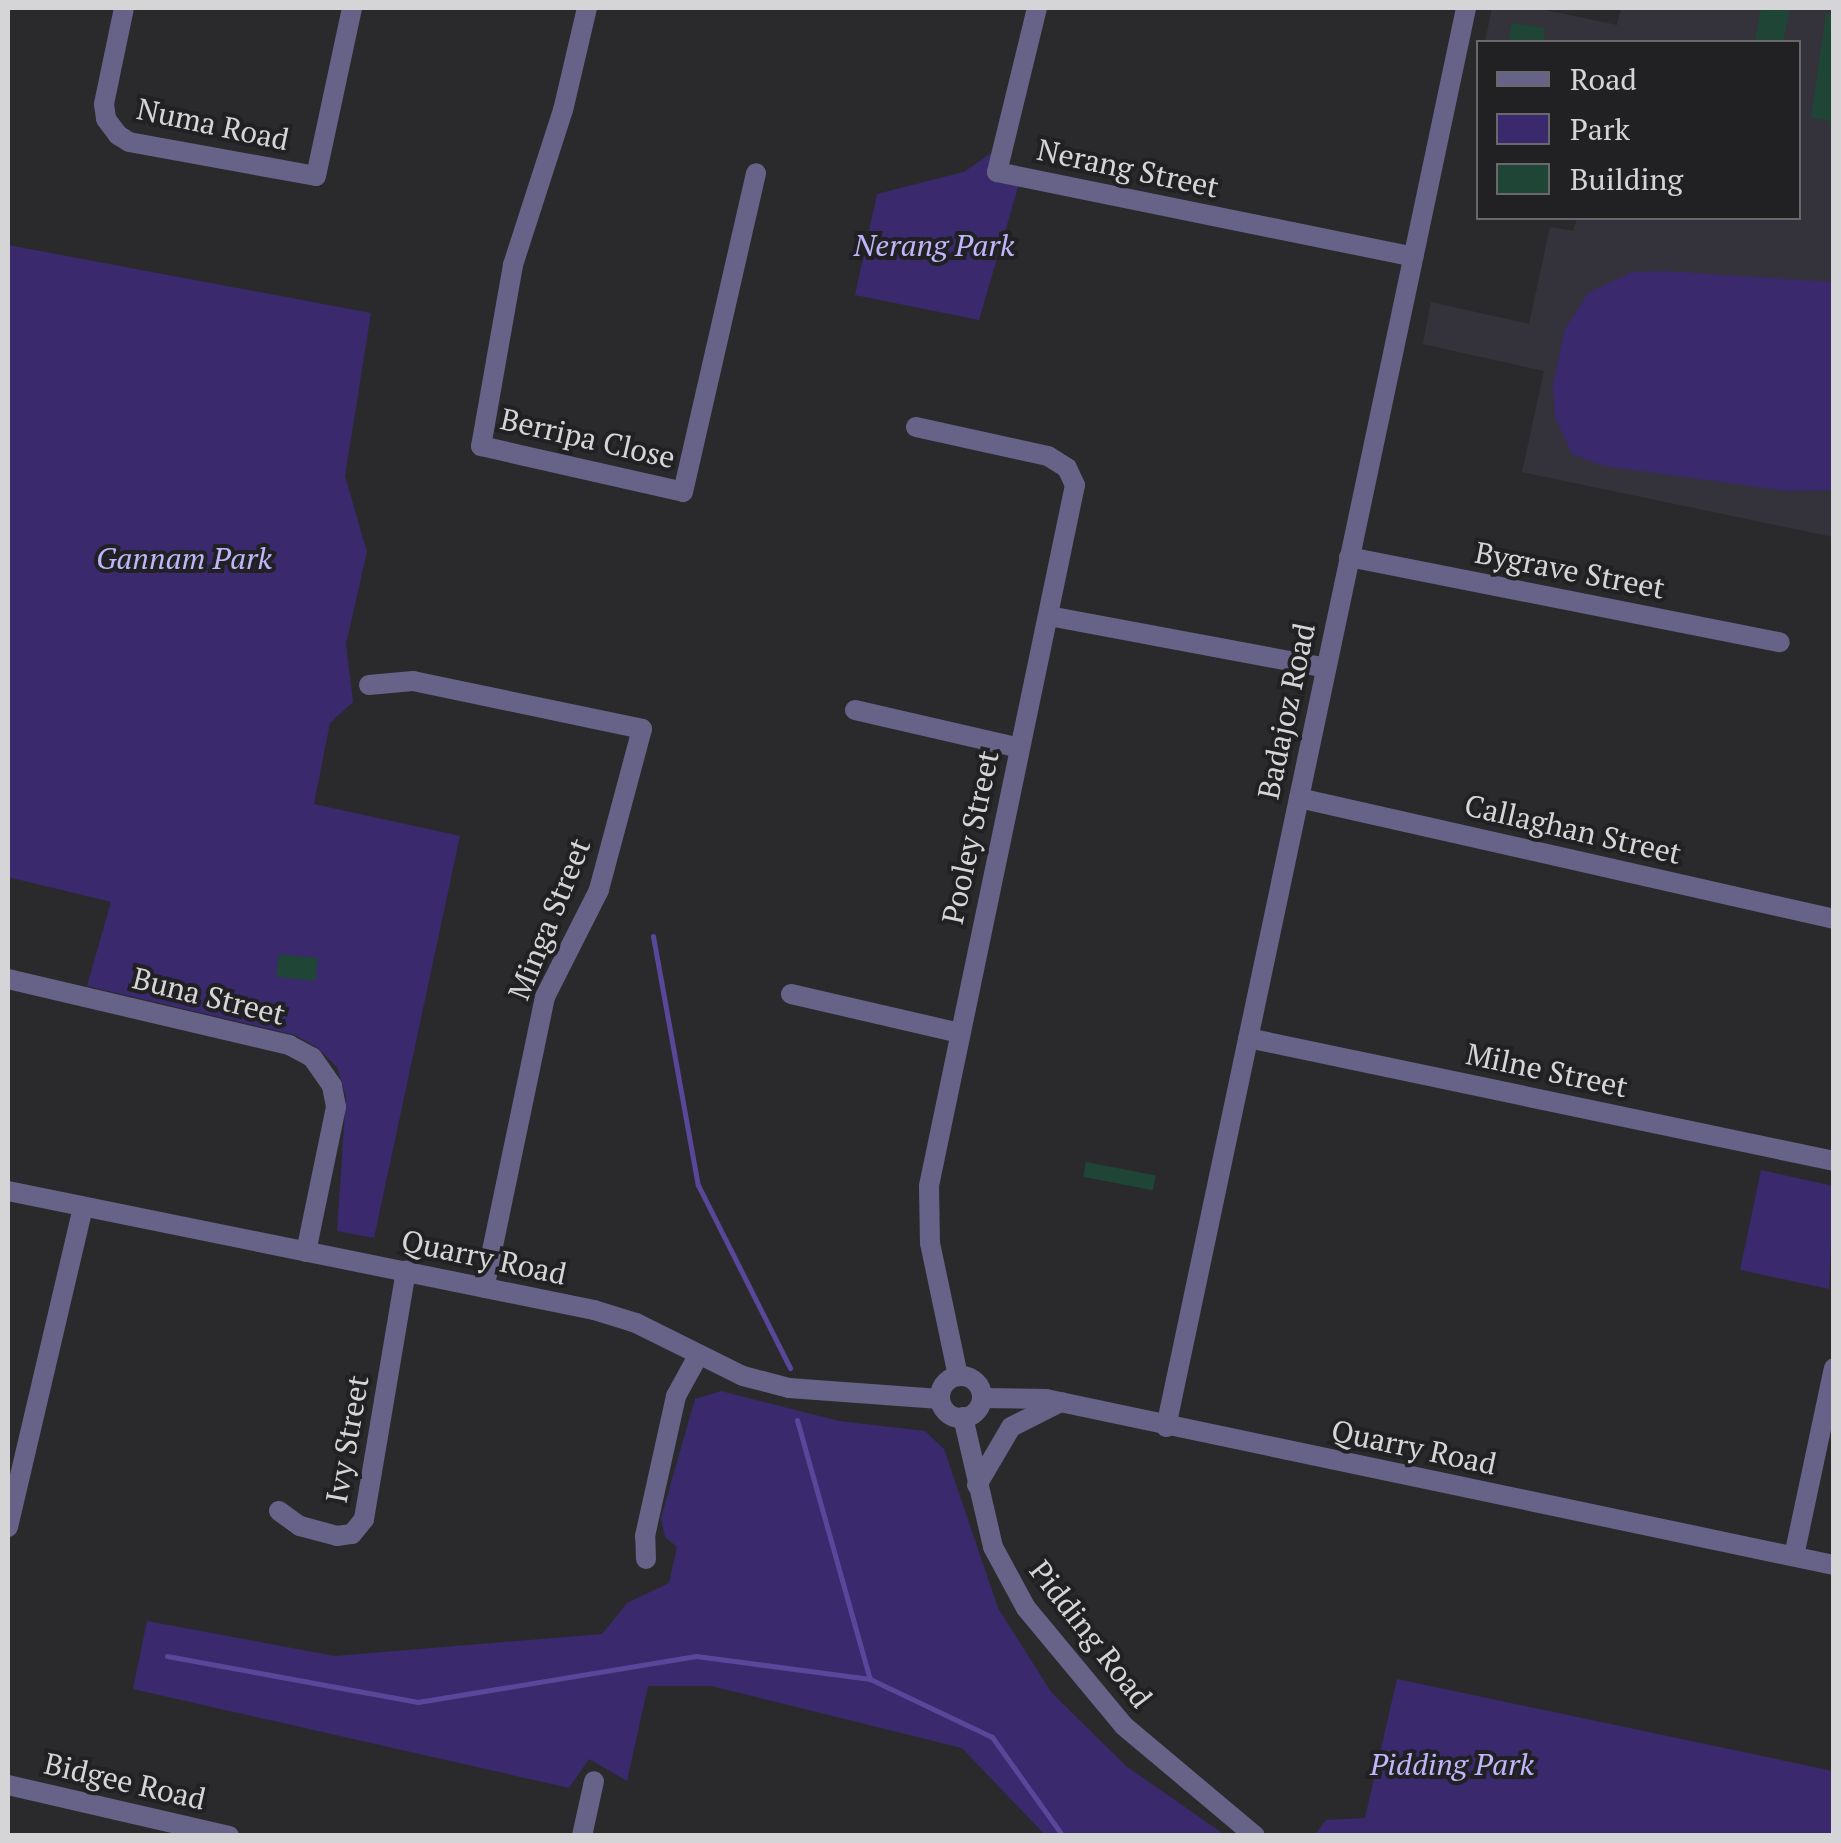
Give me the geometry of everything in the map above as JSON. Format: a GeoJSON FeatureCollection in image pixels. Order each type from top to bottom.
{"type":"FeatureCollection","features":[{"type":"Feature","properties":{"kind":"street","name":"Numa Road"},"geometry":{"type":"LineString","coordinates":[[124,8],[104,104],[106,119],[118,134],[129,142],[316,176],[352,8]]}},
{"type":"Feature","properties":{"kind":"street","name":"Berripa Close"},"geometry":{"type":"LineString","coordinates":[[587,8],[563,110],[513,265],[481,446],[683,492],[756,173]]}},
{"type":"Feature","properties":{"kind":"street","name":"Nerang Street"},"geometry":{"type":"LineString","coordinates":[[1037,8],[997,172],[1412,257]]}},
{"type":"Feature","properties":{"kind":"street","name":"Badajoz Road"},"geometry":{"type":"LineString","coordinates":[[1166,1427],[1466,8]]}},
{"type":"Feature","properties":{"kind":"street","name":"Pooley Street"},"geometry":{"type":"LineString","coordinates":[[916,427],[1048,456],[1067,468],[1074,485],[929,1186],[927,1218],[958,1376]]}},
{"type":"Feature","properties":{"kind":"street","name":"Bygrave Street"},"geometry":{"type":"LineString","coordinates":[[1349,558],[1780,642]]}},
{"type":"Feature","properties":{"kind":"street"},"geometry":{"type":"LineString","coordinates":[[1049,616],[1326,668]]}},
{"type":"Feature","properties":{"kind":"street","name":"Minga Street"},"geometry":{"type":"LineString","coordinates":[[369,685],[413,681],[642,729],[599,890],[545,997],[484,1288]]}},
{"type":"Feature","properties":{"kind":"street"},"geometry":{"type":"LineString","coordinates":[[855,710],[1019,748]]}},
{"type":"Feature","properties":{"kind":"street","name":"Callaghan Street"},"geometry":{"type":"LineString","coordinates":[[1299,798],[1834,919]]}},
{"type":"Feature","properties":{"kind":"street","name":"Buna Street"},"geometry":{"type":"LineString","coordinates":[[8,979],[289,1045],[312,1056],[332,1086],[336,1107],[306,1252]]}},
{"type":"Feature","properties":{"kind":"street"},"geometry":{"type":"LineString","coordinates":[[791,994],[960,1034]]}},
{"type":"Feature","properties":{"kind":"street","name":"Milne Street"},"geometry":{"type":"LineString","coordinates":[[1248,1038],[1834,1161]]}},
{"type":"Feature","properties":{"kind":"street","name":"Quarry Road"},"geometry":{"type":"LineString","coordinates":[[8,1191],[406,1271],[636,1323],[743,1376],[788,1388],[940,1399]]}},
{"type":"Feature","properties":{"kind":"street"},"geometry":{"type":"LineString","coordinates":[[8,1526],[83,1207]]}},
{"type":"Feature","properties":{"kind":"street","name":"Ivy Street"},"geometry":{"type":"LineString","coordinates":[[279,1511],[300,1526],[337,1536],[352,1534],[364,1520],[406,1271]]}},
{"type":"Feature","properties":{"kind":"street"},"geometry":{"type":"LineString","coordinates":[[646,1559],[646,1536],[676,1396],[698,1356]]}},
{"type":"Feature","properties":{"kind":"street"},"geometry":{"type":"LineString","coordinates":[[1794,1556],[1834,1368]]}},
{"type":"Feature","properties":{"kind":"street"},"geometry":{"type":"LineString","coordinates":[[958,1376],[978,1384],[982,1398],[978,1409],[963,1418],[948,1413],[940,1399],[943,1386],[958,1376]]}},
{"type":"Feature","properties":{"kind":"street","name":"Quarry Road"},"geometry":{"type":"LineString","coordinates":[[982,1398],[1017,1396],[1061,1402],[1834,1565]]}},
{"type":"Feature","properties":{"kind":"street"},"geometry":{"type":"LineString","coordinates":[[978,1485],[1011,1427],[1061,1402]]}},
{"type":"Feature","properties":{"kind":"street","name":"Pidding Road"},"geometry":{"type":"LineString","coordinates":[[963,1418],[998,1560],[1052,1642],[1149,1750],[1254,1836]]}},
{"type":"Feature","properties":{"kind":"street"},"geometry":{"type":"LineString","coordinates":[[582,1836],[594,1781]]}},
{"type":"Feature","properties":{"kind":"street","name":"Bidgee Road"},"geometry":{"type":"LineString","coordinates":[[8,1786],[220,1834]]}},
{"type":"Feature","properties":{"kind":"shaded area"},"geometry":{"type":"Polygon","coordinates":[[[1492,8],[1535,8],[1617,25],[1621,8],[1833,8],[1833,537],[1522,472],[1544,371],[1423,344],[1431,302],[1529,324],[1550,227],[1573,231],[1576,220],[1801,220],[1801,40],[1485,40],[1492,8]]]}},
{"type":"Feature","properties":{"kind":"green space","name":"Nerang Park"},"geometry":{"type":"Polygon","coordinates":[[[1004,144],[998,172],[1021,177],[979,320],[855,295],[877,194],[964,172],[1004,144]]]}},
{"type":"Feature","properties":{"kind":"green space","name":"Gannam Park"},"geometry":{"type":"Polygon","coordinates":[[[8,245],[371,313],[345,476],[367,552],[346,644],[353,702],[330,723],[314,804],[460,836],[374,1238],[337,1231],[346,1097],[337,1067],[318,1048],[295,1035],[87,986],[111,902],[8,877],[8,245]]]}},
{"type":"Feature","properties":{"kind":"green space"},"geometry":{"type":"Polygon","coordinates":[[[1632,272],[1833,282],[1833,490],[1787,491],[1604,466],[1572,454],[1555,417],[1553,385],[1565,329],[1588,293],[1632,272]]]}},
{"type":"Feature","properties":{"kind":"green space"},"geometry":{"type":"Polygon","coordinates":[[[1761,1170],[1833,1186],[1829,1289],[1740,1270],[1761,1170]]]}},
{"type":"Feature","properties":{"kind":"green space"},"geometry":{"type":"Polygon","coordinates":[[[721,1391],[839,1421],[925,1431],[944,1449],[998,1608],[1051,1692],[1126,1766],[1225,1835],[1045,1835],[962,1748],[711,1686],[648,1686],[627,1781],[589,1759],[569,1788],[133,1689],[147,1621],[335,1656],[602,1634],[627,1603],[669,1583],[677,1547],[665,1537],[661,1518],[695,1399],[721,1391]]]}},
{"type":"Feature","properties":{"kind":"green space","name":"Pidding Park"},"geometry":{"type":"Polygon","coordinates":[[[1397,1679],[1833,1771],[1833,1835],[1315,1835],[1326,1820],[1365,1818],[1397,1679]]]}},
{"type":"Feature","properties":{"kind":"building"},"geometry":{"type":"Polygon","coordinates":[[[1761,8],[1790,8],[1783,40],[1755,40],[1761,8]]]}},
{"type":"Feature","properties":{"kind":"building"},"geometry":{"type":"Polygon","coordinates":[[[1826,14],[1834,15],[1834,122],[1811,117],[1826,14]]]}},
{"type":"Feature","properties":{"kind":"building"},"geometry":{"type":"Polygon","coordinates":[[[1512,23],[1545,28],[1543,40],[1508,40],[1512,23]]]}},
{"type":"Feature","properties":{"kind":"building"},"geometry":{"type":"Polygon","coordinates":[[[279,954],[318,958],[315,981],[277,977],[279,954]]]}},
{"type":"Feature","properties":{"kind":"building"},"geometry":{"type":"Polygon","coordinates":[[[1086,1162],[1156,1176],[1153,1190],[1083,1177],[1086,1162]]]}},
{"type":"Feature","properties":{"kind":"waterway"},"geometry":{"type":"LineString","coordinates":[[653,936],[698,1185],[790,1368]]}},
{"type":"Feature","properties":{"kind":"waterway"},"geometry":{"type":"LineString","coordinates":[[797,1420],[870,1679]]}},
{"type":"Feature","properties":{"kind":"waterway"},"geometry":{"type":"LineString","coordinates":[[167,1656],[418,1702],[696,1656],[870,1679],[992,1737],[1063,1836]]}}]}
